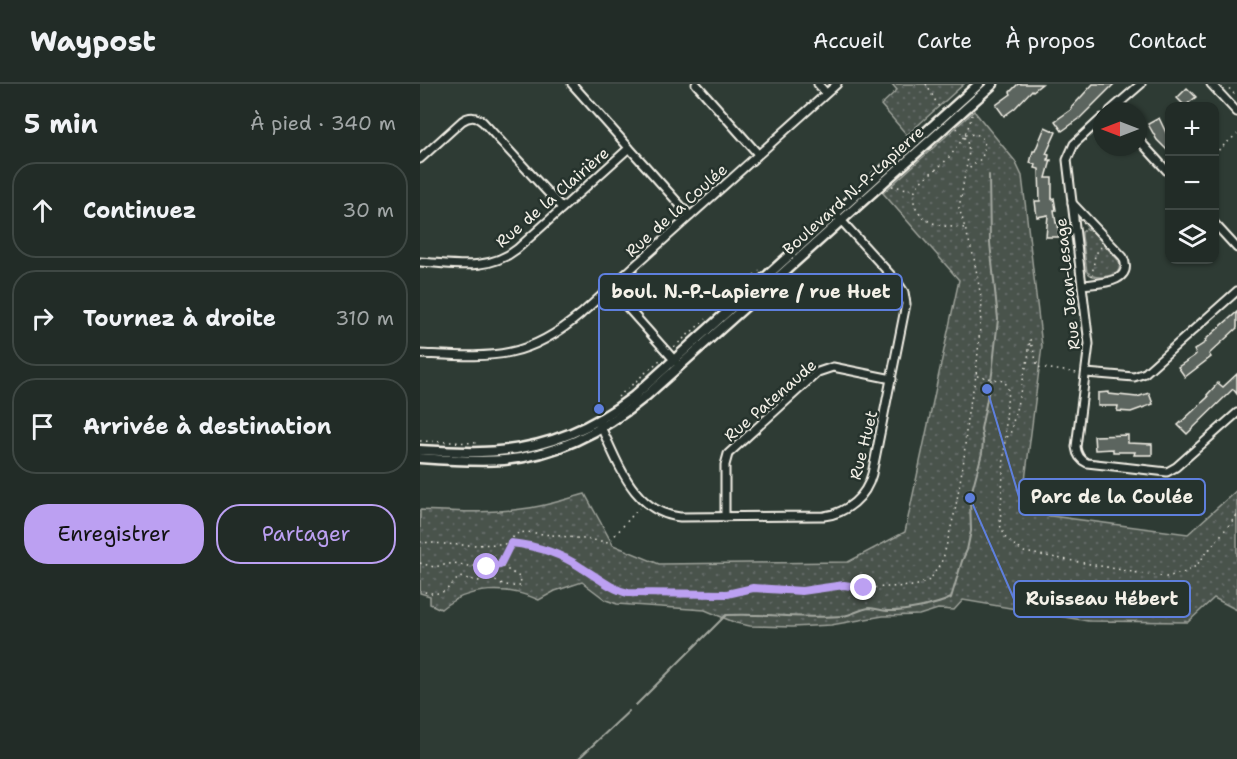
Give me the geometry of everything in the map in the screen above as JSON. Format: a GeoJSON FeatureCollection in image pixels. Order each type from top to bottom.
{"type":"FeatureCollection","features":[{"type":"Feature","properties":{"kind":"street"},"geometry":{"type":"LineString","coordinates":[[572,84],[690,216]]}},
{"type":"Feature","properties":{"kind":"street"},"geometry":{"type":"LineString","coordinates":[[696,84],[758,154]]}},
{"type":"Feature","properties":{"kind":"street"},"geometry":{"type":"LineString","coordinates":[[818,84],[826,93]]}},
{"type":"Feature","properties":{"kind":"street","name":"Rue de la Coulée"},"geometry":{"type":"LineString","coordinates":[[420,354],[484,356],[520,350],[558,333],[837,84]]}},
{"type":"Feature","properties":{"kind":"street","name":"Boulevard N.-P.-Lapierre"},"geometry":{"type":"LineString","coordinates":[[839,217],[980,84]]}},
{"type":"Feature","properties":{"kind":"street","name":"Boulevard N.-P.-Lapierre"},"geometry":{"type":"LineString","coordinates":[[420,458],[475,461],[516,458],[550,450],[585,437],[677,363],[839,217],[993,84]]}},
{"type":"Feature","properties":{"kind":"street"},"geometry":{"type":"LineString","coordinates":[[1121,102],[1141,84]]}},
{"type":"Feature","properties":{"kind":"street"},"geometry":{"type":"LineString","coordinates":[[1211,84],[1237,112]]}},
{"type":"Feature","properties":{"kind":"street"},"geometry":{"type":"LineString","coordinates":[[420,159],[462,121],[469,117],[477,118],[562,208]]}},
{"type":"Feature","properties":{"kind":"street","name":"Rue Jean-Lesage"},"geometry":{"type":"LineString","coordinates":[[1093,126],[1074,144],[1067,165],[1089,344],[1083,373],[1076,447],[1081,459],[1087,463],[1167,472],[1176,467],[1237,413]]}},
{"type":"Feature","properties":{"kind":"street","name":"Rue de la Clairière"},"geometry":{"type":"LineString","coordinates":[[420,262],[479,265],[497,262],[517,249],[629,148]]}},
{"type":"Feature","properties":{"kind":"street"},"geometry":{"type":"LineString","coordinates":[[1147,150],[1165,169]]}},
{"type":"Feature","properties":{"kind":"street"},"geometry":{"type":"LineString","coordinates":[[1072,203],[1123,257],[1125,264],[1125,272],[1118,279],[1083,285]]}},
{"type":"Feature","properties":{"kind":"street","name":"Rue Huet"},"geometry":{"type":"LineString","coordinates":[[600,425],[632,487],[646,505],[655,511],[672,516],[824,516],[839,512],[853,504],[871,479],[906,309],[905,296],[898,283],[839,217]]}},
{"type":"Feature","properties":{"kind":"street"},"geometry":{"type":"LineString","coordinates":[[1219,228],[1237,248]]}},
{"type":"Feature","properties":{"kind":"street"},"geometry":{"type":"LineString","coordinates":[[610,288],[677,363]]}},
{"type":"Feature","properties":{"kind":"street"},"geometry":{"type":"LineString","coordinates":[[1083,373],[1134,377],[1145,373],[1237,291]]}},
{"type":"Feature","properties":{"kind":"street","name":"Rue Patenaude"},"geometry":{"type":"LineString","coordinates":[[725,517],[725,465],[728,454],[818,372],[833,367],[892,379]]}},
{"type":"Feature","properties":{"kind":"street","name":"Boulevard N.-P.-Lapierre"},"geometry":{"type":"LineString","coordinates":[[420,450],[479,452],[514,450],[600,425]]}},
{"type":"Feature","properties":{"kind":"path"},"geometry":{"type":"LineString","coordinates":[[926,84],[939,108]]}},
{"type":"Feature","properties":{"kind":"path"},"geometry":{"type":"LineString","coordinates":[[930,88],[932,84]]}},
{"type":"Feature","properties":{"kind":"path"},"geometry":{"type":"LineString","coordinates":[[1225,84],[1237,97]]}},
{"type":"Feature","properties":{"kind":"path"},"geometry":{"type":"LineString","coordinates":[[965,228],[936,224],[916,207],[914,201],[915,190],[943,163],[968,131],[972,111]]}},
{"type":"Feature","properties":{"kind":"path"},"geometry":{"type":"LineString","coordinates":[[420,542],[469,545],[510,543],[533,546],[551,551],[614,588],[628,593],[727,594],[753,588],[802,591],[844,585],[864,588],[921,585],[934,577],[947,547],[963,467],[967,418],[976,376],[982,303],[974,258],[959,208],[969,146],[964,135],[956,126]]}},
{"type":"Feature","properties":{"kind":"path"},"geometry":{"type":"LineString","coordinates":[[1219,150],[1237,134]]}},
{"type":"Feature","properties":{"kind":"path"},"geometry":{"type":"LineString","coordinates":[[964,135],[978,135],[985,145],[982,158],[966,171]]}},
{"type":"Feature","properties":{"kind":"path"},"geometry":{"type":"LineString","coordinates":[[890,186],[915,190]]}},
{"type":"Feature","properties":{"kind":"path"},"geometry":{"type":"LineString","coordinates":[[1092,276],[1095,255],[1104,244]]}},
{"type":"Feature","properties":{"kind":"path","name":"Rue Jean-Lesage"},"geometry":{"type":"LineString","coordinates":[[1006,438],[1010,435],[1023,382],[1030,339],[1038,367],[1083,373]]}},
{"type":"Feature","properties":{"kind":"path"},"geometry":{"type":"LineString","coordinates":[[619,396],[662,358]]}},
{"type":"Feature","properties":{"kind":"path"},"geometry":{"type":"LineString","coordinates":[[976,376],[1006,382],[1008,387],[1000,525],[1006,539],[1023,552],[1157,577],[1176,575],[1186,572],[1203,559],[1237,515]]}},
{"type":"Feature","properties":{"kind":"path"},"geometry":{"type":"LineString","coordinates":[[420,441],[485,443]]}},
{"type":"Feature","properties":{"kind":"path"},"geometry":{"type":"LineString","coordinates":[[500,565],[515,534],[527,532],[609,542],[640,507]]}},
{"type":"Feature","properties":{"kind":"path"},"geometry":{"type":"LineString","coordinates":[[420,563],[434,567],[454,562],[468,566],[500,565],[521,578],[520,586],[499,584],[492,579],[478,581],[459,577],[443,593],[420,591]]}},
{"type":"Feature","properties":{"kind":"shaded area"},"geometry":{"type":"Polygon","coordinates":[[[892,84],[964,84],[907,135],[881,105],[897,90],[892,84]]]}},
{"type":"Feature","properties":{"kind":"shaded area"},"geometry":{"type":"Polygon","coordinates":[[[974,111],[1015,161],[1022,176],[1042,346],[1021,512],[1188,534],[1237,490],[1237,610],[1214,598],[1188,622],[1088,621],[963,600],[954,610],[938,609],[919,615],[883,616],[831,625],[792,627],[750,626],[736,623],[705,610],[617,604],[606,600],[582,582],[555,591],[539,600],[515,592],[476,592],[452,601],[441,609],[430,604],[430,596],[420,593],[420,510],[465,512],[525,509],[585,494],[613,545],[659,564],[848,562],[905,532],[959,280],[883,193],[974,111]]]}},
{"type":"Feature","properties":{"kind":"shaded area"},"geometry":{"type":"Polygon","coordinates":[[[1086,229],[1091,230],[1119,261],[1120,267],[1117,273],[1097,277],[1087,272],[1082,236],[1082,232],[1086,229]]]}},
{"type":"Feature","properties":{"kind":"building"},"geometry":{"type":"Polygon","coordinates":[[[1018,84],[1042,84],[1032,90],[1004,116],[996,105],[1011,94],[1010,92],[1018,84]]]}},
{"type":"Feature","properties":{"kind":"building"},"geometry":{"type":"Polygon","coordinates":[[[1093,84],[1114,84],[1096,102],[1093,102],[1093,105],[1079,119],[1062,131],[1055,121],[1071,108],[1093,84]]]}},
{"type":"Feature","properties":{"kind":"building"},"geometry":{"type":"Polygon","coordinates":[[[1187,88],[1196,97],[1190,102],[1181,102],[1177,98],[1187,88]]]}},
{"type":"Feature","properties":{"kind":"building"},"geometry":{"type":"Polygon","coordinates":[[[1159,118],[1165,131],[1165,148],[1157,140],[1148,124],[1159,118]]]}},
{"type":"Feature","properties":{"kind":"building"},"geometry":{"type":"Polygon","coordinates":[[[1045,127],[1056,132],[1046,154],[1049,155],[1048,160],[1051,160],[1046,178],[1052,178],[1052,199],[1054,198],[1059,237],[1046,237],[1048,215],[1037,217],[1035,201],[1040,201],[1039,169],[1030,163],[1033,151],[1045,127]]]}},
{"type":"Feature","properties":{"kind":"building"},"geometry":{"type":"Polygon","coordinates":[[[1237,312],[1237,328],[1209,354],[1211,357],[1185,377],[1178,367],[1194,356],[1196,354],[1194,350],[1206,342],[1205,340],[1237,312]]]}},
{"type":"Feature","properties":{"kind":"building"},"geometry":{"type":"Polygon","coordinates":[[[1237,374],[1237,394],[1233,389],[1187,434],[1178,425],[1208,397],[1207,395],[1218,383],[1223,387],[1237,374]]]}},
{"type":"Feature","properties":{"kind":"building"},"geometry":{"type":"Polygon","coordinates":[[[1109,392],[1109,394],[1137,397],[1149,393],[1153,404],[1131,412],[1117,411],[1118,406],[1098,406],[1098,393],[1109,392]]]}},
{"type":"Feature","properties":{"kind":"building"},"geometry":{"type":"Polygon","coordinates":[[[1128,435],[1128,443],[1152,444],[1152,455],[1113,452],[1113,449],[1095,450],[1094,436],[1128,435]]]}},
{"type":"Feature","properties":{"kind":"waterway"},"geometry":{"type":"LineString","coordinates":[[636,705],[726,615],[843,616],[869,608],[887,611],[911,609],[951,598],[971,531],[970,498],[982,453],[981,429],[992,374],[998,319],[990,243],[989,175]]}},
{"type":"Feature","properties":{"kind":"waterway"},"geometry":{"type":"LineString","coordinates":[[578,759],[629,711]]}},
{"type":"Feature","properties":{"kind":"place","name":"Parc de la Coulée"},"geometry":{"type":"Point","coordinates":[987,389]}},
{"type":"Feature","properties":{"kind":"place","name":"boul. N.-P.-Lapierre / rue Huet"},"geometry":{"type":"Point","coordinates":[599,409]}},
{"type":"Feature","properties":{"kind":"place","name":"Ruisseau Hébert"},"geometry":{"type":"Point","coordinates":[970,498]}},
{"type":"Feature","properties":{"kind":"route"},"geometry":{"type":"LineString","coordinates":[[487,567],[500,565],[511,543],[551,551],[614,588],[628,593],[733,594],[753,588],[810,591],[844,585],[864,588]]}}]}
